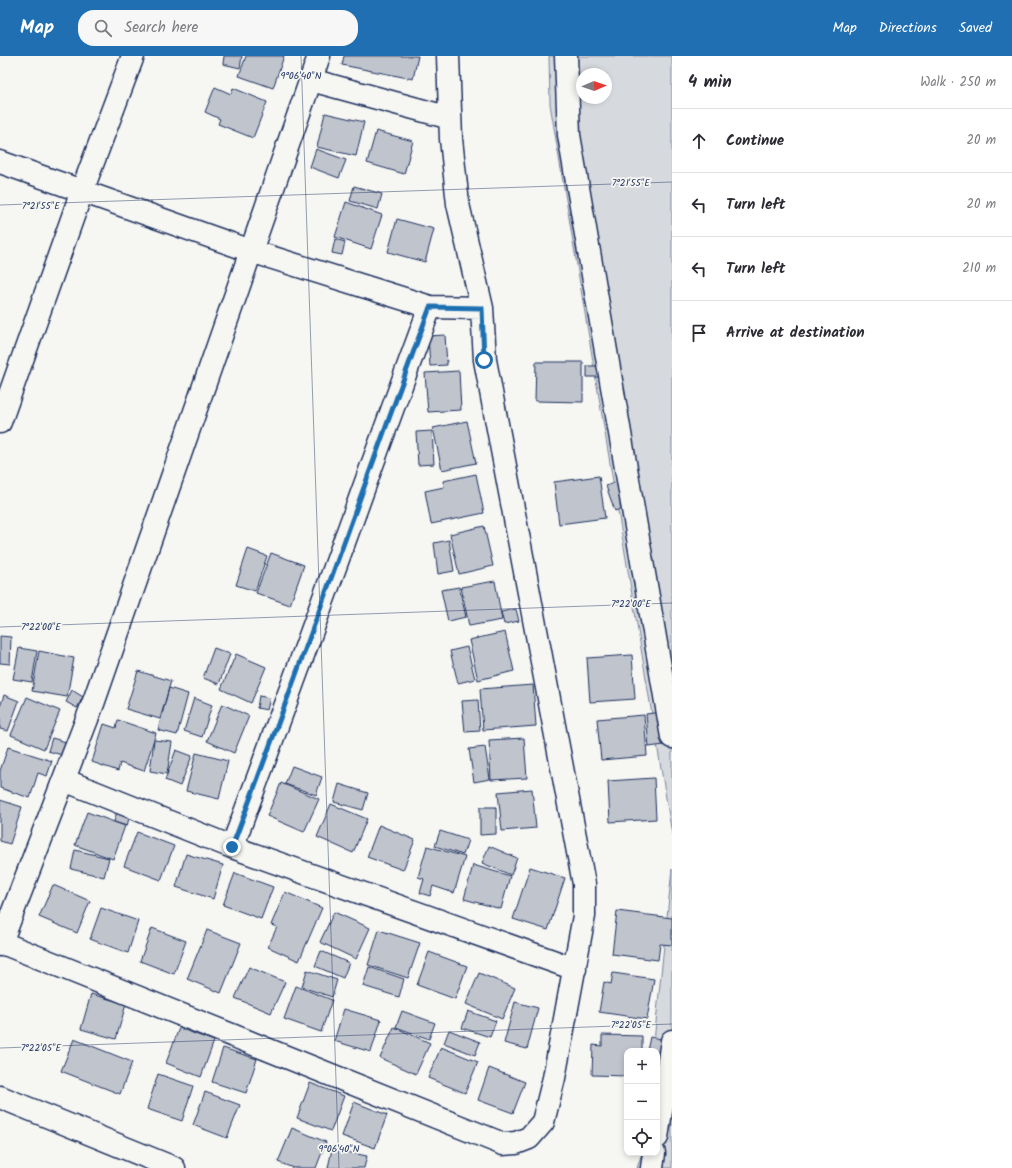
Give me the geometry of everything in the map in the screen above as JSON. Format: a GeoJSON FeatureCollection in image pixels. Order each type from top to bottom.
{"type":"FeatureCollection","features":[{"type":"Feature","properties":{"kind":"street"},"geometry":{"type":"LineString","coordinates":[[0,422],[82,191],[133,56]]}},
{"type":"Feature","properties":{"kind":"street"},"geometry":{"type":"LineString","coordinates":[[319,56],[94,701],[0,943],[503,1144],[516,1144],[529,1138],[543,1122],[554,1078],[584,916],[584,884],[484,360],[482,308],[458,204],[450,118],[448,56]]}},
{"type":"Feature","properties":{"kind":"street"},"geometry":{"type":"LineString","coordinates":[[566,56],[569,135],[672,737]]}},
{"type":"Feature","properties":{"kind":"street"},"geometry":{"type":"LineString","coordinates":[[311,80],[450,118]]}},
{"type":"Feature","properties":{"kind":"street"},"geometry":{"type":"LineString","coordinates":[[0,162],[251,251],[430,307],[482,308]]}},
{"type":"Feature","properties":{"kind":"street"},"geometry":{"type":"LineString","coordinates":[[232,847],[296,678],[355,508],[430,307]]}},
{"type":"Feature","properties":{"kind":"street"},"geometry":{"type":"LineString","coordinates":[[64,780],[232,847],[575,968]]}},
{"type":"Feature","properties":{"kind":"street"},"geometry":{"type":"LineString","coordinates":[[660,1120],[672,1041]]}},
{"type":"Feature","properties":{"kind":"street"},"geometry":{"type":"LineString","coordinates":[[0,1097],[174,1168]]}},
{"type":"Feature","properties":{"kind":"street"},"geometry":{"type":"LineString","coordinates":[[652,1168],[654,1156]]}},
{"type":"Feature","properties":{"kind":"shaded area"},"geometry":{"type":"Polygon","coordinates":[[[549,56],[672,56],[672,834],[550,104],[549,56]]]}},
{"type":"Feature","properties":{"kind":"shaded area"},"geometry":{"type":"Polygon","coordinates":[[[672,869],[672,1168],[637,1168],[641,1156],[660,1156],[660,1048],[653,1048],[672,869]]]}},
{"type":"Feature","properties":{"kind":"building"},"geometry":{"type":"Polygon","coordinates":[[[224,56],[242,56],[240,68],[223,64],[224,56]]]}},
{"type":"Feature","properties":{"kind":"building"},"geometry":{"type":"Polygon","coordinates":[[[246,56],[284,56],[273,88],[239,76],[246,56]]]}},
{"type":"Feature","properties":{"kind":"building"},"geometry":{"type":"Polygon","coordinates":[[[344,56],[418,56],[413,79],[342,65],[344,56]]]}},
{"type":"Feature","properties":{"kind":"building"},"geometry":{"type":"Polygon","coordinates":[[[215,87],[231,94],[233,88],[267,102],[253,138],[218,124],[220,119],[205,112],[215,87]]]}},
{"type":"Feature","properties":{"kind":"building"},"geometry":{"type":"Polygon","coordinates":[[[325,113],[364,122],[356,156],[317,147],[325,113]]]}},
{"type":"Feature","properties":{"kind":"building"},"geometry":{"type":"Polygon","coordinates":[[[376,131],[413,141],[404,174],[367,163],[376,131]]]}},
{"type":"Feature","properties":{"kind":"building"},"geometry":{"type":"Polygon","coordinates":[[[316,149],[346,160],[339,178],[310,167],[316,149]]]}},
{"type":"Feature","properties":{"kind":"building"},"geometry":{"type":"Polygon","coordinates":[[[354,186],[382,194],[378,209],[350,201],[354,186]]]}},
{"type":"Feature","properties":{"kind":"building"},"geometry":{"type":"Polygon","coordinates":[[[346,202],[382,215],[371,249],[335,237],[346,202]]]}},
{"type":"Feature","properties":{"kind":"building"},"geometry":{"type":"Polygon","coordinates":[[[397,219],[434,229],[425,262],[388,252],[397,219]]]}},
{"type":"Feature","properties":{"kind":"building"},"geometry":{"type":"Polygon","coordinates":[[[335,239],[345,242],[342,255],[332,253],[335,239]]]}},
{"type":"Feature","properties":{"kind":"building"},"geometry":{"type":"Polygon","coordinates":[[[445,335],[447,365],[430,366],[428,336],[445,335]]]}},
{"type":"Feature","properties":{"kind":"building"},"geometry":{"type":"Polygon","coordinates":[[[536,362],[583,362],[583,402],[535,401],[536,362]]]}},
{"type":"Feature","properties":{"kind":"building"},"geometry":{"type":"Polygon","coordinates":[[[587,366],[602,366],[601,377],[587,377],[587,366]]]}},
{"type":"Feature","properties":{"kind":"building"},"geometry":{"type":"Polygon","coordinates":[[[459,371],[461,410],[428,412],[425,373],[459,371]]]}},
{"type":"Feature","properties":{"kind":"building"},"geometry":{"type":"Polygon","coordinates":[[[467,421],[476,463],[442,470],[433,428],[467,421]]]}},
{"type":"Feature","properties":{"kind":"building"},"geometry":{"type":"Polygon","coordinates":[[[432,431],[434,464],[418,465],[416,432],[432,431]]]}},
{"type":"Feature","properties":{"kind":"building"},"geometry":{"type":"Polygon","coordinates":[[[476,474],[484,513],[431,524],[425,491],[444,487],[443,481],[476,474]]]}},
{"type":"Feature","properties":{"kind":"building"},"geometry":{"type":"Polygon","coordinates":[[[599,476],[605,518],[559,524],[554,482],[599,476]]]}},
{"type":"Feature","properties":{"kind":"building"},"geometry":{"type":"Polygon","coordinates":[[[619,481],[628,506],[615,511],[606,486],[619,481]]]}},
{"type":"Feature","properties":{"kind":"building"},"geometry":{"type":"Polygon","coordinates":[[[484,526],[493,566],[459,574],[450,534],[484,526]]]}},
{"type":"Feature","properties":{"kind":"building"},"geometry":{"type":"Polygon","coordinates":[[[449,540],[454,571],[438,574],[434,543],[449,540]]]}},
{"type":"Feature","properties":{"kind":"building"},"geometry":{"type":"Polygon","coordinates":[[[248,549],[267,556],[255,591],[236,585],[248,549]]]}},
{"type":"Feature","properties":{"kind":"building"},"geometry":{"type":"Polygon","coordinates":[[[271,553],[304,565],[290,605],[256,593],[271,553]]]}},
{"type":"Feature","properties":{"kind":"building"},"geometry":{"type":"Polygon","coordinates":[[[495,581],[502,620],[469,626],[461,587],[495,581]]]}},
{"type":"Feature","properties":{"kind":"building"},"geometry":{"type":"Polygon","coordinates":[[[459,587],[466,617],[448,621],[441,590],[459,587]]]}},
{"type":"Feature","properties":{"kind":"building"},"geometry":{"type":"Polygon","coordinates":[[[516,609],[519,621],[504,624],[501,612],[516,609]]]}},
{"type":"Feature","properties":{"kind":"building"},"geometry":{"type":"Polygon","coordinates":[[[505,632],[514,671],[478,680],[469,640],[505,632]]]}},
{"type":"Feature","properties":{"kind":"building"},"geometry":{"type":"Polygon","coordinates":[[[0,636],[11,637],[10,664],[0,663],[0,636]]]}},
{"type":"Feature","properties":{"kind":"building"},"geometry":{"type":"Polygon","coordinates":[[[467,647],[475,679],[458,683],[450,651],[467,647]]]}},
{"type":"Feature","properties":{"kind":"building"},"geometry":{"type":"Polygon","coordinates":[[[19,648],[37,651],[32,682],[13,679],[19,648]]]}},
{"type":"Feature","properties":{"kind":"building"},"geometry":{"type":"Polygon","coordinates":[[[214,648],[230,654],[219,684],[203,678],[214,648]]]}},
{"type":"Feature","properties":{"kind":"building"},"geometry":{"type":"Polygon","coordinates":[[[39,651],[74,658],[67,697],[32,691],[39,651]]]}},
{"type":"Feature","properties":{"kind":"building"},"geometry":{"type":"Polygon","coordinates":[[[236,654],[266,667],[251,703],[221,689],[236,654]]]}},
{"type":"Feature","properties":{"kind":"building"},"geometry":{"type":"Polygon","coordinates":[[[632,655],[635,699],[590,702],[587,658],[632,655]]]}},
{"type":"Feature","properties":{"kind":"building"},"geometry":{"type":"Polygon","coordinates":[[[138,671],[171,681],[160,719],[126,709],[138,671]]]}},
{"type":"Feature","properties":{"kind":"building"},"geometry":{"type":"Polygon","coordinates":[[[533,685],[536,726],[483,730],[480,689],[533,685]]]}},
{"type":"Feature","properties":{"kind":"building"},"geometry":{"type":"Polygon","coordinates":[[[169,688],[188,694],[177,735],[158,730],[169,688]]]}},
{"type":"Feature","properties":{"kind":"building"},"geometry":{"type":"Polygon","coordinates":[[[72,690],[83,697],[77,708],[66,702],[72,690]]]}},
{"type":"Feature","properties":{"kind":"building"},"geometry":{"type":"Polygon","coordinates":[[[4,695],[19,701],[8,731],[0,729],[0,707],[4,695]]]}},
{"type":"Feature","properties":{"kind":"building"},"geometry":{"type":"Polygon","coordinates":[[[259,696],[270,698],[267,710],[257,708],[259,696]]]}},
{"type":"Feature","properties":{"kind":"building"},"geometry":{"type":"Polygon","coordinates":[[[27,697],[60,711],[44,749],[11,735],[27,697]]]}},
{"type":"Feature","properties":{"kind":"building"},"geometry":{"type":"Polygon","coordinates":[[[194,698],[212,705],[202,737],[184,731],[194,698]]]}},
{"type":"Feature","properties":{"kind":"building"},"geometry":{"type":"Polygon","coordinates":[[[478,700],[480,731],[465,732],[462,701],[478,700]]]}},
{"type":"Feature","properties":{"kind":"building"},"geometry":{"type":"Polygon","coordinates":[[[222,704],[249,716],[234,753],[207,741],[222,704]]]}},
{"type":"Feature","properties":{"kind":"building"},"geometry":{"type":"Polygon","coordinates":[[[661,712],[664,745],[649,747],[646,714],[661,712]]]}},
{"type":"Feature","properties":{"kind":"building"},"geometry":{"type":"Polygon","coordinates":[[[644,715],[647,756],[601,760],[597,719],[644,715]]]}},
{"type":"Feature","properties":{"kind":"building"},"geometry":{"type":"Polygon","coordinates":[[[118,720],[156,733],[144,771],[120,763],[118,771],[92,762],[104,724],[116,728],[118,720]]]}},
{"type":"Feature","properties":{"kind":"building"},"geometry":{"type":"Polygon","coordinates":[[[52,738],[66,742],[62,755],[48,751],[52,738]]]}},
{"type":"Feature","properties":{"kind":"building"},"geometry":{"type":"Polygon","coordinates":[[[524,738],[527,778],[491,780],[489,740],[524,738]]]}},
{"type":"Feature","properties":{"kind":"building"},"geometry":{"type":"Polygon","coordinates":[[[154,740],[172,742],[167,774],[150,771],[154,740]]]}},
{"type":"Feature","properties":{"kind":"building"},"geometry":{"type":"Polygon","coordinates":[[[8,747],[52,761],[47,776],[38,773],[30,798],[0,788],[0,771],[8,747]]]}},
{"type":"Feature","properties":{"kind":"building"},"geometry":{"type":"Polygon","coordinates":[[[485,747],[490,779],[474,782],[469,749],[485,747]]]}},
{"type":"Feature","properties":{"kind":"building"},"geometry":{"type":"Polygon","coordinates":[[[176,750],[192,756],[180,786],[165,780],[176,750]]]}},
{"type":"Feature","properties":{"kind":"building"},"geometry":{"type":"Polygon","coordinates":[[[196,753],[228,761],[219,799],[186,791],[196,753]]]}},
{"type":"Feature","properties":{"kind":"building"},"geometry":{"type":"Polygon","coordinates":[[[292,766],[322,777],[316,795],[285,784],[292,766]]]}},
{"type":"Feature","properties":{"kind":"building"},"geometry":{"type":"Polygon","coordinates":[[[654,778],[656,819],[610,822],[608,781],[654,778]]]}},
{"type":"Feature","properties":{"kind":"building"},"geometry":{"type":"Polygon","coordinates":[[[281,783],[319,799],[304,832],[267,816],[281,783]]]}},
{"type":"Feature","properties":{"kind":"building"},"geometry":{"type":"Polygon","coordinates":[[[339,784],[368,793],[363,810],[334,802],[339,784]]]}},
{"type":"Feature","properties":{"kind":"building"},"geometry":{"type":"Polygon","coordinates":[[[532,789],[536,828],[502,831],[498,792],[532,789]]]}},
{"type":"Feature","properties":{"kind":"building"},"geometry":{"type":"Polygon","coordinates":[[[0,800],[22,807],[10,844],[0,841],[0,800]]]}},
{"type":"Feature","properties":{"kind":"building"},"geometry":{"type":"Polygon","coordinates":[[[331,804],[367,819],[353,853],[317,837],[331,804]]]}},
{"type":"Feature","properties":{"kind":"building"},"geometry":{"type":"Polygon","coordinates":[[[480,807],[496,807],[496,834],[480,835],[480,807]]]}},
{"type":"Feature","properties":{"kind":"building"},"geometry":{"type":"Polygon","coordinates":[[[117,811],[130,814],[127,826],[114,822],[117,811]]]}},
{"type":"Feature","properties":{"kind":"building"},"geometry":{"type":"Polygon","coordinates":[[[87,812],[125,826],[113,859],[75,845],[87,812]]]}},
{"type":"Feature","properties":{"kind":"building"},"geometry":{"type":"Polygon","coordinates":[[[379,825],[415,840],[403,870],[367,857],[379,825]]]}},
{"type":"Feature","properties":{"kind":"building"},"geometry":{"type":"Polygon","coordinates":[[[440,831],[468,840],[463,855],[435,846],[440,831]]]}},
{"type":"Feature","properties":{"kind":"building"},"geometry":{"type":"Polygon","coordinates":[[[137,832],[174,846],[161,880],[124,866],[137,832]]]}},
{"type":"Feature","properties":{"kind":"building"},"geometry":{"type":"Polygon","coordinates":[[[427,846],[465,857],[454,893],[433,886],[430,896],[420,893],[424,879],[418,877],[427,846]]]}},
{"type":"Feature","properties":{"kind":"building"},"geometry":{"type":"Polygon","coordinates":[[[489,846],[517,858],[511,875],[482,863],[489,846]]]}},
{"type":"Feature","properties":{"kind":"building"},"geometry":{"type":"Polygon","coordinates":[[[75,850],[109,858],[104,877],[71,869],[75,850]]]}},
{"type":"Feature","properties":{"kind":"building"},"geometry":{"type":"Polygon","coordinates":[[[186,854],[223,865],[213,899],[176,887],[186,854]]]}},
{"type":"Feature","properties":{"kind":"building"},"geometry":{"type":"Polygon","coordinates":[[[473,865],[510,876],[501,909],[464,899],[473,865]]]}},
{"type":"Feature","properties":{"kind":"building"},"geometry":{"type":"Polygon","coordinates":[[[530,867],[565,878],[548,930],[513,919],[530,867]]]}},
{"type":"Feature","properties":{"kind":"building"},"geometry":{"type":"Polygon","coordinates":[[[235,873],[273,887],[261,919],[223,905],[235,873]]]}},
{"type":"Feature","properties":{"kind":"building"},"geometry":{"type":"Polygon","coordinates":[[[53,885],[90,901],[77,933],[39,917],[53,885]]]}},
{"type":"Feature","properties":{"kind":"building"},"geometry":{"type":"Polygon","coordinates":[[[285,892],[322,908],[299,961],[268,947],[277,927],[271,925],[285,892]]]}},
{"type":"Feature","properties":{"kind":"building"},"geometry":{"type":"Polygon","coordinates":[[[101,908],[138,921],[128,953],[90,939],[101,908]]]}},
{"type":"Feature","properties":{"kind":"building"},"geometry":{"type":"Polygon","coordinates":[[[617,911],[672,918],[672,945],[660,944],[658,960],[612,954],[617,911]]]}},
{"type":"Feature","properties":{"kind":"building"},"geometry":{"type":"Polygon","coordinates":[[[334,912],[370,928],[356,959],[320,942],[334,912]]]}},
{"type":"Feature","properties":{"kind":"building"},"geometry":{"type":"Polygon","coordinates":[[[152,928],[186,941],[174,974],[140,961],[152,928]]]}},
{"type":"Feature","properties":{"kind":"building"},"geometry":{"type":"Polygon","coordinates":[[[207,930],[241,943],[221,993],[187,979],[207,930]]]}},
{"type":"Feature","properties":{"kind":"building"},"geometry":{"type":"Polygon","coordinates":[[[379,930],[420,943],[408,978],[368,965],[379,930]]]}},
{"type":"Feature","properties":{"kind":"building"},"geometry":{"type":"Polygon","coordinates":[[[321,951],[349,963],[343,978],[315,966],[321,951]]]}},
{"type":"Feature","properties":{"kind":"building"},"geometry":{"type":"Polygon","coordinates":[[[429,952],[467,966],[455,999],[417,985],[429,952]]]}},
{"type":"Feature","properties":{"kind":"building"},"geometry":{"type":"Polygon","coordinates":[[[249,967],[285,982],[271,1013],[235,998],[249,967]]]}},
{"type":"Feature","properties":{"kind":"building"},"geometry":{"type":"Polygon","coordinates":[[[369,967],[404,979],[399,997],[363,986],[369,967]]]}},
{"type":"Feature","properties":{"kind":"building"},"geometry":{"type":"Polygon","coordinates":[[[307,970],[337,980],[332,997],[302,987],[307,970]]]}},
{"type":"Feature","properties":{"kind":"building"},"geometry":{"type":"Polygon","coordinates":[[[479,973],[515,988],[502,1019],[466,1004],[479,973]]]}},
{"type":"Feature","properties":{"kind":"building"},"geometry":{"type":"Polygon","coordinates":[[[613,973],[654,979],[647,1019],[599,1012],[604,982],[611,984],[613,973]]]}},
{"type":"Feature","properties":{"kind":"building"},"geometry":{"type":"Polygon","coordinates":[[[296,986],[332,1000],[321,1032],[284,1019],[296,986]]]}},
{"type":"Feature","properties":{"kind":"building"},"geometry":{"type":"Polygon","coordinates":[[[91,994],[126,1004],[116,1039],[81,1029],[91,994]]]}},
{"type":"Feature","properties":{"kind":"building"},"geometry":{"type":"Polygon","coordinates":[[[515,1002],[538,1008],[527,1049],[504,1043],[515,1002]]]}},
{"type":"Feature","properties":{"kind":"building"},"geometry":{"type":"Polygon","coordinates":[[[344,1009],[381,1020],[371,1052],[334,1041],[344,1009]]]}},
{"type":"Feature","properties":{"kind":"building"},"geometry":{"type":"Polygon","coordinates":[[[402,1011],[435,1023],[429,1039],[396,1027],[402,1011]]]}},
{"type":"Feature","properties":{"kind":"building"},"geometry":{"type":"Polygon","coordinates":[[[468,1011],[496,1021],[490,1037],[462,1028],[468,1011]]]}},
{"type":"Feature","properties":{"kind":"building"},"geometry":{"type":"Polygon","coordinates":[[[394,1027],[430,1043],[416,1074],[380,1058],[394,1027]]]}},
{"type":"Feature","properties":{"kind":"building"},"geometry":{"type":"Polygon","coordinates":[[[179,1028],[214,1041],[201,1077],[166,1063],[179,1028]]]}},
{"type":"Feature","properties":{"kind":"building"},"geometry":{"type":"Polygon","coordinates":[[[449,1030],[480,1042],[475,1055],[444,1043],[449,1030]]]}},
{"type":"Feature","properties":{"kind":"building"},"geometry":{"type":"Polygon","coordinates":[[[602,1035],[642,1036],[642,1048],[624,1048],[624,1076],[592,1075],[593,1045],[602,1046],[602,1035]]]}},
{"type":"Feature","properties":{"kind":"building"},"geometry":{"type":"Polygon","coordinates":[[[650,1037],[667,1040],[660,1060],[660,1048],[648,1048],[650,1037]]]}},
{"type":"Feature","properties":{"kind":"building"},"geometry":{"type":"Polygon","coordinates":[[[74,1039],[132,1062],[120,1094],[61,1071],[74,1039]]]}},
{"type":"Feature","properties":{"kind":"building"},"geometry":{"type":"Polygon","coordinates":[[[441,1047],[478,1062],[465,1093],[428,1078],[441,1047]]]}},
{"type":"Feature","properties":{"kind":"building"},"geometry":{"type":"Polygon","coordinates":[[[223,1048],[257,1059],[246,1093],[212,1082],[223,1048]]]}},
{"type":"Feature","properties":{"kind":"building"},"geometry":{"type":"Polygon","coordinates":[[[489,1068],[525,1082],[513,1113],[478,1100],[489,1068]]]}},
{"type":"Feature","properties":{"kind":"building"},"geometry":{"type":"Polygon","coordinates":[[[158,1074],[193,1086],[182,1121],[147,1109],[158,1074]]]}},
{"type":"Feature","properties":{"kind":"building"},"geometry":{"type":"Polygon","coordinates":[[[310,1083],[344,1096],[331,1131],[297,1118],[310,1083]]]}},
{"type":"Feature","properties":{"kind":"building"},"geometry":{"type":"Polygon","coordinates":[[[205,1092],[240,1105],[227,1138],[193,1125],[205,1092]]]}},
{"type":"Feature","properties":{"kind":"building"},"geometry":{"type":"Polygon","coordinates":[[[354,1102],[387,1115],[375,1148],[342,1136],[354,1102]]]}},
{"type":"Feature","properties":{"kind":"building"},"geometry":{"type":"Polygon","coordinates":[[[292,1128],[326,1142],[316,1168],[293,1168],[278,1162],[292,1128]]]}},
{"type":"Feature","properties":{"kind":"building"},"geometry":{"type":"Polygon","coordinates":[[[332,1149],[367,1156],[364,1168],[328,1168],[332,1149]]]}},
{"type":"Feature","properties":{"kind":"route"},"geometry":{"type":"LineString","coordinates":[[232,847],[296,678],[355,508],[430,307],[482,308],[484,360]]}}]}
